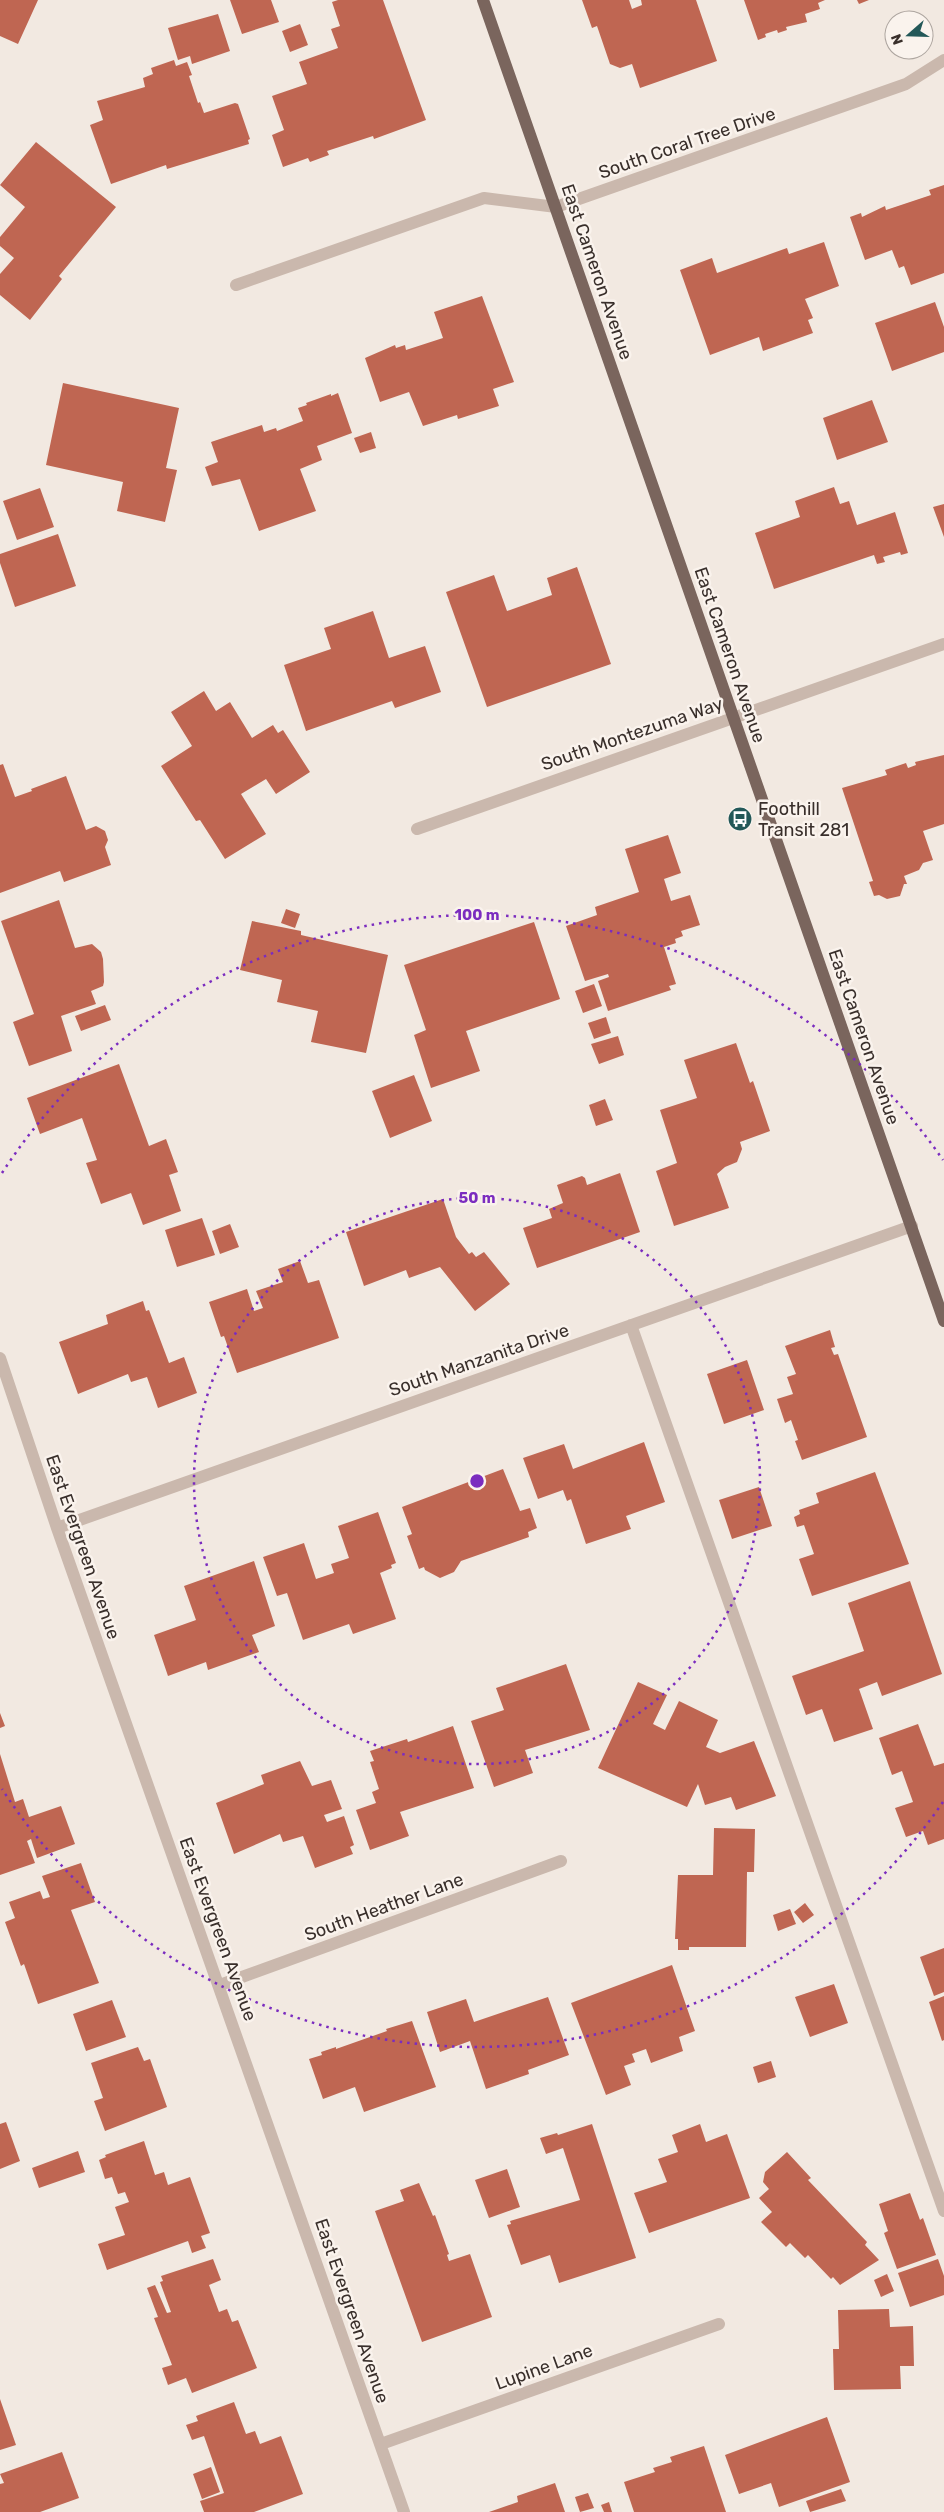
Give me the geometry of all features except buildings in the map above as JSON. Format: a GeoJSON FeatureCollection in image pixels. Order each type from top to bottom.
{"type":"FeatureCollection","features":[{"type":"Feature","properties":{"kind":"main road","name":"East Cameron Avenue"},"geometry":{"type":"LineString","coordinates":[[483,0],[944,1321]]}},
{"type":"Feature","properties":{"kind":"street","name":"South Coral Tree Drive"},"geometry":{"type":"LineString","coordinates":[[236,285],[484,198],[556,208],[906,84],[944,60]]}},
{"type":"Feature","properties":{"kind":"street","name":"South Montezuma Way"},"geometry":{"type":"LineString","coordinates":[[418,829],[944,644]]}},
{"type":"Feature","properties":{"kind":"street","name":"South Manzanita Drive"},"geometry":{"type":"LineString","coordinates":[[57,1528],[912,1226]]}},
{"type":"Feature","properties":{"kind":"street"},"geometry":{"type":"LineString","coordinates":[[631,1325],[944,2211]]}},
{"type":"Feature","properties":{"kind":"street","name":"East Evergreen Avenue"},"geometry":{"type":"LineString","coordinates":[[0,1358],[57,1528],[220,1985],[404,2512]]}},
{"type":"Feature","properties":{"kind":"street","name":"South Heather Lane"},"geometry":{"type":"LineString","coordinates":[[220,1985],[561,1861]]}},
{"type":"Feature","properties":{"kind":"street","name":"Lupine Lane"},"geometry":{"type":"LineString","coordinates":[[380,2444],[719,2324]]}},
{"type":"Feature","properties":{"kind":"place","name":"Foothill Transit 281"},"geometry":{"type":"Point","coordinates":[740,819]}}]}
